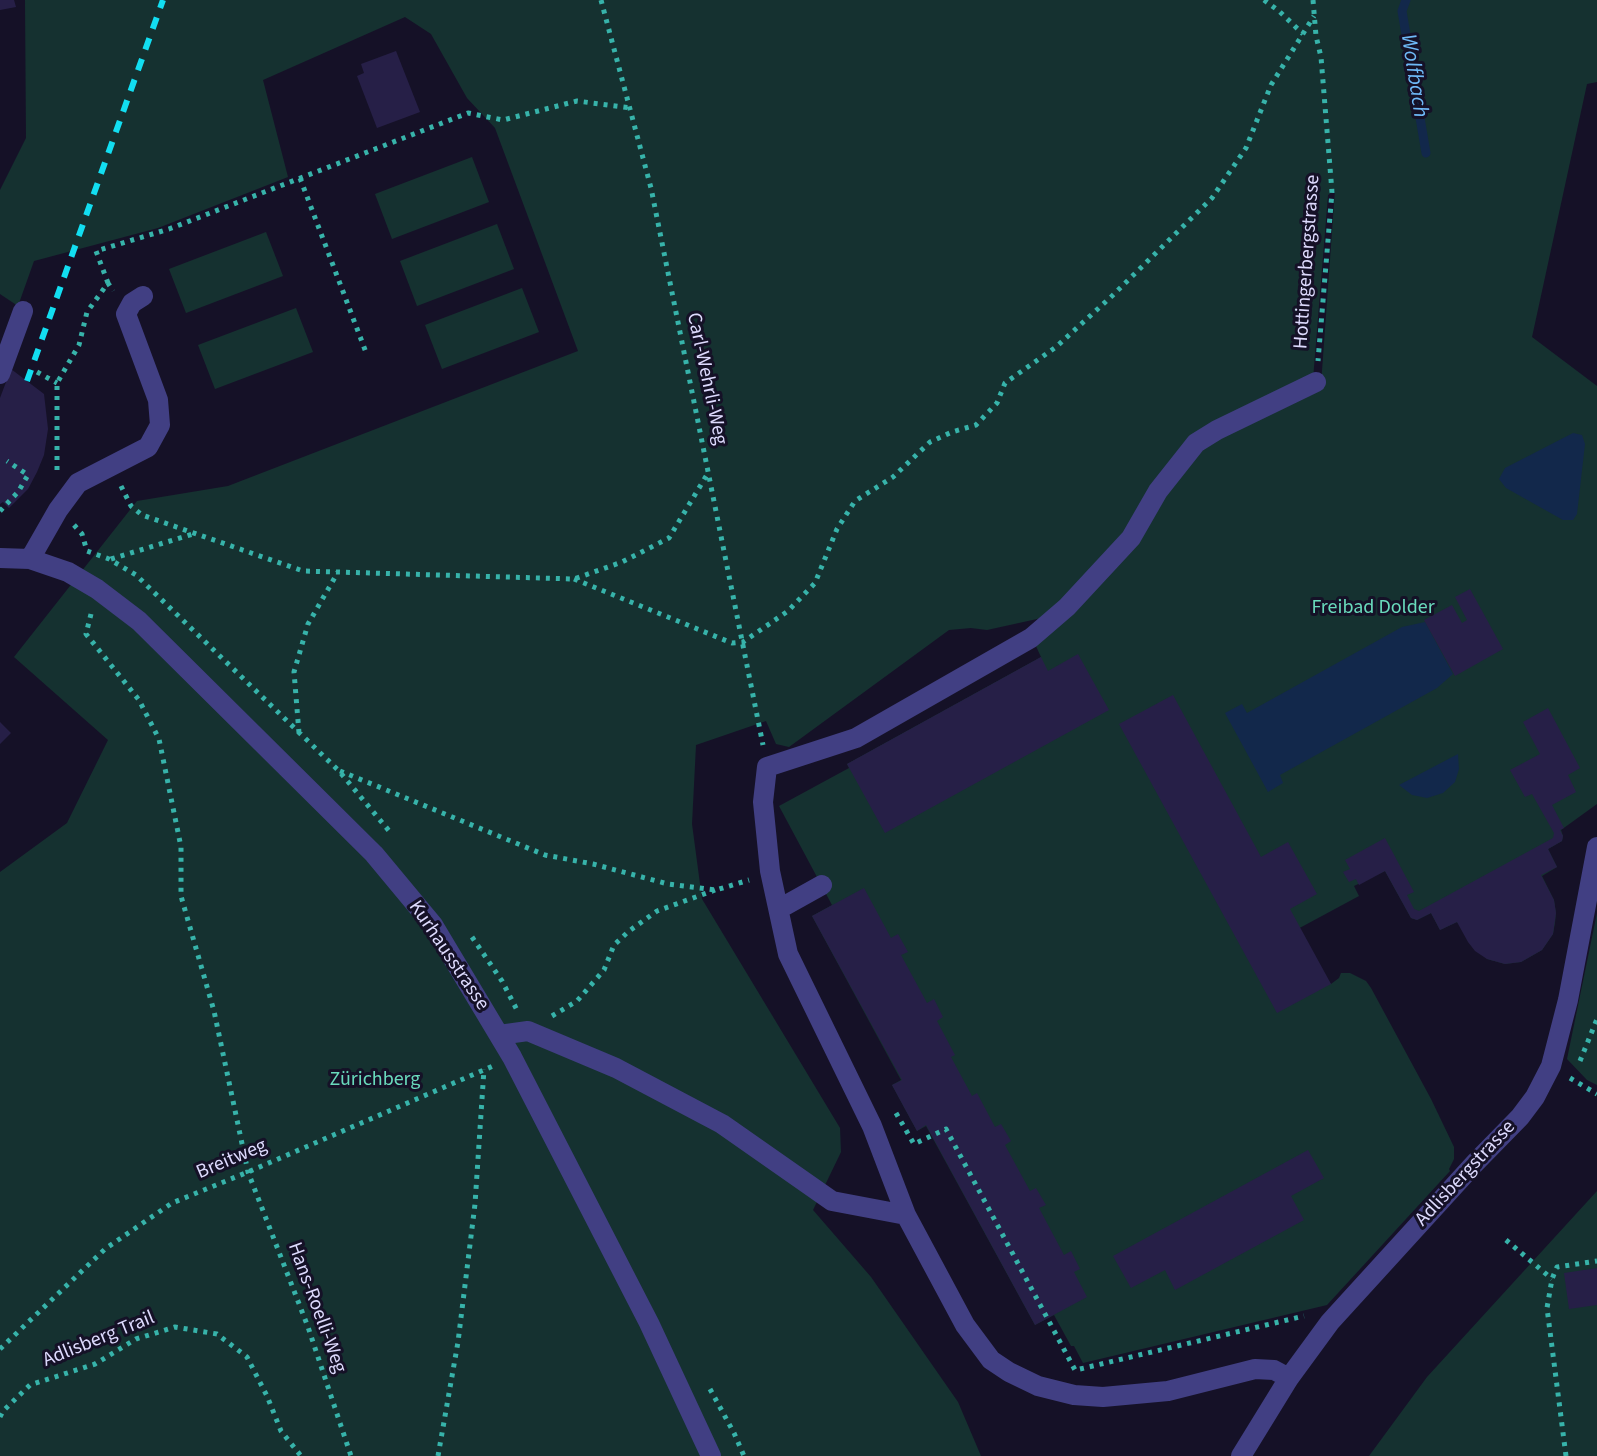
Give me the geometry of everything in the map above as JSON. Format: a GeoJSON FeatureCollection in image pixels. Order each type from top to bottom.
{"type":"FeatureCollection","features":[{"type":"Feature","properties":{"kind":"street"},"geometry":{"type":"LineString","coordinates":[[30,559],[58,510],[78,483],[148,447],[160,425],[158,400],[126,314],[132,303],[143,296]]}},
{"type":"Feature","properties":{"kind":"street"},"geometry":{"type":"LineString","coordinates":[[0,374],[23,311]]}},
{"type":"Feature","properties":{"kind":"street"},"geometry":{"type":"LineString","coordinates":[[1289,1378],[1274,1370],[1255,1369],[1168,1391],[1103,1397],[1074,1395],[1038,1386],[991,1360],[965,1325],[906,1215],[872,1126],[788,954],[770,871],[763,802],[767,767],[856,738],[1031,638],[1067,607],[1131,538],[1158,491],[1196,443],[1316,382]]}},
{"type":"Feature","properties":{"kind":"street","name":"Kurhausstrasse"},"geometry":{"type":"LineString","coordinates":[[0,558],[30,559],[68,572],[97,589],[139,621],[374,854],[433,925],[512,1057],[649,1323],[711,1456]]}},
{"type":"Feature","properties":{"kind":"street","name":"Adlisbergstrasse"},"geometry":{"type":"LineString","coordinates":[[1241,1456],[1289,1378],[1330,1322],[1535,1097],[1551,1066],[1565,1013],[1597,847]]}},
{"type":"Feature","properties":{"kind":"street"},"geometry":{"type":"LineString","coordinates":[[779,909],[822,885]]}},
{"type":"Feature","properties":{"kind":"street"},"geometry":{"type":"LineString","coordinates":[[499,1035],[528,1031],[616,1068],[722,1124],[832,1201],[906,1215]]}},
{"type":"Feature","properties":{"kind":"path","name":"Carl-Wehrli-Weg"},"geometry":{"type":"LineString","coordinates":[[601,0],[651,188],[767,767]]}},
{"type":"Feature","properties":{"kind":"path"},"geometry":{"type":"LineString","coordinates":[[1264,0],[1303,34]]}},
{"type":"Feature","properties":{"kind":"path","name":"Hottingerbergstrasse"},"geometry":{"type":"LineString","coordinates":[[1313,0],[1332,192],[1316,382]]}},
{"type":"Feature","properties":{"kind":"path"},"geometry":{"type":"LineString","coordinates":[[111,467],[131,506],[142,515],[303,571],[574,579],[732,643],[743,642],[788,611],[815,583],[837,529],[855,501],[893,477],[930,442],[976,425],[997,403],[1005,383],[1056,347],[1212,198],[1246,148],[1271,85],[1314,16]]}},
{"type":"Feature","properties":{"kind":"path"},"geometry":{"type":"LineString","coordinates":[[126,314],[108,283],[96,251],[169,229],[468,113],[503,120],[577,101],[631,108]]}},
{"type":"Feature","properties":{"kind":"path"},"geometry":{"type":"LineString","coordinates":[[300,178],[367,355]]}},
{"type":"Feature","properties":{"kind":"path"},"geometry":{"type":"LineString","coordinates":[[58,510],[57,383],[79,345],[87,312],[108,283]]}},
{"type":"Feature","properties":{"kind":"path"},"geometry":{"type":"LineString","coordinates":[[37,372],[57,383]]}},
{"type":"Feature","properties":{"kind":"path"},"geometry":{"type":"LineString","coordinates":[[0,511],[18,492],[28,475],[7,461]]}},
{"type":"Feature","properties":{"kind":"path"},"geometry":{"type":"LineString","coordinates":[[574,579],[622,562],[669,538],[709,472]]}},
{"type":"Feature","properties":{"kind":"path"},"geometry":{"type":"LineString","coordinates":[[109,559],[194,533]]}},
{"type":"Feature","properties":{"kind":"path"},"geometry":{"type":"LineString","coordinates":[[299,733],[294,672],[308,624],[338,572]]}},
{"type":"Feature","properties":{"kind":"path","name":"Hans-Roelli-Weg"},"geometry":{"type":"LineString","coordinates":[[97,589],[86,634],[139,700],[159,739],[181,847],[181,896],[214,1011],[248,1172],[308,1327],[351,1456]]}},
{"type":"Feature","properties":{"kind":"path"},"geometry":{"type":"LineString","coordinates":[[339,771],[545,855],[668,884],[716,890]]}},
{"type":"Feature","properties":{"kind":"path"},"geometry":{"type":"LineString","coordinates":[[528,1031],[577,1001],[604,970],[614,945],[657,911],[770,871]]}},
{"type":"Feature","properties":{"kind":"path"},"geometry":{"type":"LineString","coordinates":[[1597,1019],[1572,1080],[1597,1094]]}},
{"type":"Feature","properties":{"kind":"path","name":"Breitweg"},"geometry":{"type":"LineString","coordinates":[[0,1349],[105,1249],[172,1203],[512,1057]]}},
{"type":"Feature","properties":{"kind":"path"},"geometry":{"type":"LineString","coordinates":[[438,1456],[458,1342],[471,1234],[484,1069]]}},
{"type":"Feature","properties":{"kind":"path"},"geometry":{"type":"LineString","coordinates":[[905,1109],[896,1113],[914,1144],[946,1129],[1075,1370],[1315,1314]]}},
{"type":"Feature","properties":{"kind":"path"},"geometry":{"type":"LineString","coordinates":[[1506,1240],[1552,1279]]}},
{"type":"Feature","properties":{"kind":"path"},"geometry":{"type":"LineString","coordinates":[[1566,1456],[1547,1308],[1557,1267],[1597,1261]]}},
{"type":"Feature","properties":{"kind":"path","name":"Adlisberg Trail"},"geometry":{"type":"LineString","coordinates":[[0,1417],[30,1385],[95,1364],[136,1339],[175,1327],[217,1334],[247,1357],[281,1431],[301,1456]]}},
{"type":"Feature","properties":{"kind":"green space","name":"Zürichberg"},"geometry":{"type":"Polygon","coordinates":[[[25,0],[1597,0],[1597,82],[1587,84],[1532,337],[1597,386],[1597,804],[1561,830],[1562,841],[1548,849],[1557,867],[1542,876],[1554,900],[1553,934],[1542,950],[1521,962],[1505,964],[1487,959],[1457,922],[1440,930],[1431,913],[1417,920],[1411,918],[1385,871],[1354,886],[1359,896],[1294,931],[1331,984],[1341,973],[1350,973],[1366,981],[1371,988],[1454,1147],[1450,1171],[1327,1305],[1083,1363],[1054,1315],[1035,1325],[926,1126],[917,1131],[892,1085],[901,1080],[812,916],[832,905],[779,806],[849,768],[847,764],[1041,657],[1035,644],[1198,450],[1321,385],[1335,190],[1328,195],[1313,379],[1192,437],[1126,535],[1046,617],[987,630],[949,630],[789,747],[776,744],[766,721],[696,745],[692,824],[702,899],[840,1128],[841,1152],[813,1210],[871,1277],[958,1402],[981,1456],[0,1456],[0,872],[67,823],[108,740],[14,657],[137,501],[228,486],[578,351],[495,128],[467,98],[431,34],[405,17],[263,80],[288,177],[158,228],[34,261],[18,306],[0,294],[0,190],[26,138],[25,0]]]}},
{"type":"Feature","properties":{"kind":"green space"},"geometry":{"type":"Polygon","coordinates":[[[472,157],[489,202],[392,239],[375,194],[472,157]]]}},
{"type":"Feature","properties":{"kind":"green space"},"geometry":{"type":"Polygon","coordinates":[[[497,224],[514,269],[417,306],[400,261],[497,224]]]}},
{"type":"Feature","properties":{"kind":"green space"},"geometry":{"type":"Polygon","coordinates":[[[266,232],[283,276],[186,313],[169,269],[266,232]]]}},
{"type":"Feature","properties":{"kind":"green space"},"geometry":{"type":"Polygon","coordinates":[[[522,288],[539,332],[442,369],[425,325],[522,288]]]}},
{"type":"Feature","properties":{"kind":"green space"},"geometry":{"type":"Polygon","coordinates":[[[296,308],[313,352],[215,389],[198,345],[296,308]]]}},
{"type":"Feature","properties":{"kind":"green space"},"geometry":{"type":"Polygon","coordinates":[[[1597,913],[1597,1085],[1587,1080],[1567,1059],[1597,913]]]}},
{"type":"Feature","properties":{"kind":"green space"},"geometry":{"type":"Polygon","coordinates":[[[1597,1191],[1597,1456],[1369,1456],[1427,1377],[1597,1191]]]}},
{"type":"Feature","properties":{"kind":"water"},"geometry":{"type":"Polygon","coordinates":[[[1573,433],[1582,435],[1585,444],[1577,514],[1573,520],[1563,520],[1506,488],[1499,479],[1505,468],[1573,433]]]}},
{"type":"Feature","properties":{"kind":"water"},"geometry":{"type":"Polygon","coordinates":[[[1425,622],[1453,674],[1437,688],[1280,775],[1283,783],[1268,792],[1225,713],[1242,704],[1247,713],[1402,627],[1425,622]]]}},
{"type":"Feature","properties":{"kind":"water"},"geometry":{"type":"Polygon","coordinates":[[[1458,754],[1459,769],[1455,782],[1443,793],[1427,798],[1412,795],[1399,785],[1458,754]]]}},
{"type":"Feature","properties":{"kind":"building"},"geometry":{"type":"Polygon","coordinates":[[[0,0],[14,0],[16,7],[0,10],[0,0]]]}},
{"type":"Feature","properties":{"kind":"building"},"geometry":{"type":"Polygon","coordinates":[[[396,51],[420,112],[377,128],[357,76],[364,73],[361,64],[396,51]]]}},
{"type":"Feature","properties":{"kind":"building"},"geometry":{"type":"Polygon","coordinates":[[[11,369],[44,394],[48,429],[44,455],[37,472],[28,489],[9,508],[3,502],[0,504],[0,398],[11,369]]]}},
{"type":"Feature","properties":{"kind":"building"},"geometry":{"type":"Polygon","coordinates":[[[1470,589],[1503,649],[1455,676],[1424,620],[1452,605],[1462,623],[1467,620],[1455,597],[1470,589]]]}},
{"type":"Feature","properties":{"kind":"building"},"geometry":{"type":"Polygon","coordinates":[[[1078,654],[1109,710],[885,833],[847,764],[1041,657],[1048,671],[1078,654]]]}},
{"type":"Feature","properties":{"kind":"building"},"geometry":{"type":"Polygon","coordinates":[[[1173,695],[1261,857],[1288,842],[1317,894],[1290,909],[1331,984],[1277,1013],[1119,724],[1173,695]]]}},
{"type":"Feature","properties":{"kind":"building"},"geometry":{"type":"Polygon","coordinates":[[[1548,708],[1580,768],[1568,775],[1576,792],[1552,805],[1564,828],[1560,830],[1562,841],[1548,849],[1557,867],[1541,875],[1554,900],[1556,913],[1553,934],[1542,950],[1521,962],[1505,964],[1487,959],[1475,951],[1457,922],[1440,930],[1431,913],[1417,920],[1411,918],[1385,871],[1359,885],[1356,879],[1349,882],[1343,872],[1350,869],[1345,860],[1385,838],[1414,892],[1407,895],[1414,909],[1419,911],[1553,838],[1554,833],[1532,794],[1525,797],[1510,770],[1540,754],[1523,722],[1548,708]]]}},
{"type":"Feature","properties":{"kind":"building"},"geometry":{"type":"Polygon","coordinates":[[[0,722],[11,733],[0,744],[0,722]]]}},
{"type":"Feature","properties":{"kind":"building"},"geometry":{"type":"Polygon","coordinates":[[[864,888],[891,938],[898,934],[908,952],[901,955],[927,1003],[934,999],[943,1017],[937,1021],[955,1055],[951,1057],[972,1096],[977,1093],[995,1127],[1001,1124],[1011,1141],[1005,1145],[1030,1191],[1036,1188],[1046,1205],[1039,1208],[1064,1255],[1071,1251],[1080,1269],[1074,1272],[1087,1297],[1035,1325],[926,1125],[917,1131],[905,1109],[892,1085],[902,1080],[812,916],[864,888]]]}},
{"type":"Feature","properties":{"kind":"building"},"geometry":{"type":"Polygon","coordinates":[[[1308,1150],[1324,1178],[1291,1196],[1304,1220],[1175,1290],[1165,1270],[1131,1288],[1113,1256],[1308,1150]]]}},
{"type":"Feature","properties":{"kind":"building"},"geometry":{"type":"Polygon","coordinates":[[[1597,1268],[1597,1305],[1569,1309],[1564,1273],[1597,1268]]]}},
{"type":"Feature","properties":{"kind":"waterway","name":"Wolfbach"},"geometry":{"type":"LineString","coordinates":[[1406,0],[1402,11],[1426,153]]}},
{"type":"Feature","properties":{"kind":"railway"},"geometry":{"type":"LineString","coordinates":[[27,381],[163,0]]}},
{"type":"Feature","properties":{"kind":"park label","name":"Freibad Dolder"},"geometry":{"type":"Point","coordinates":[1373,609]}}]}
